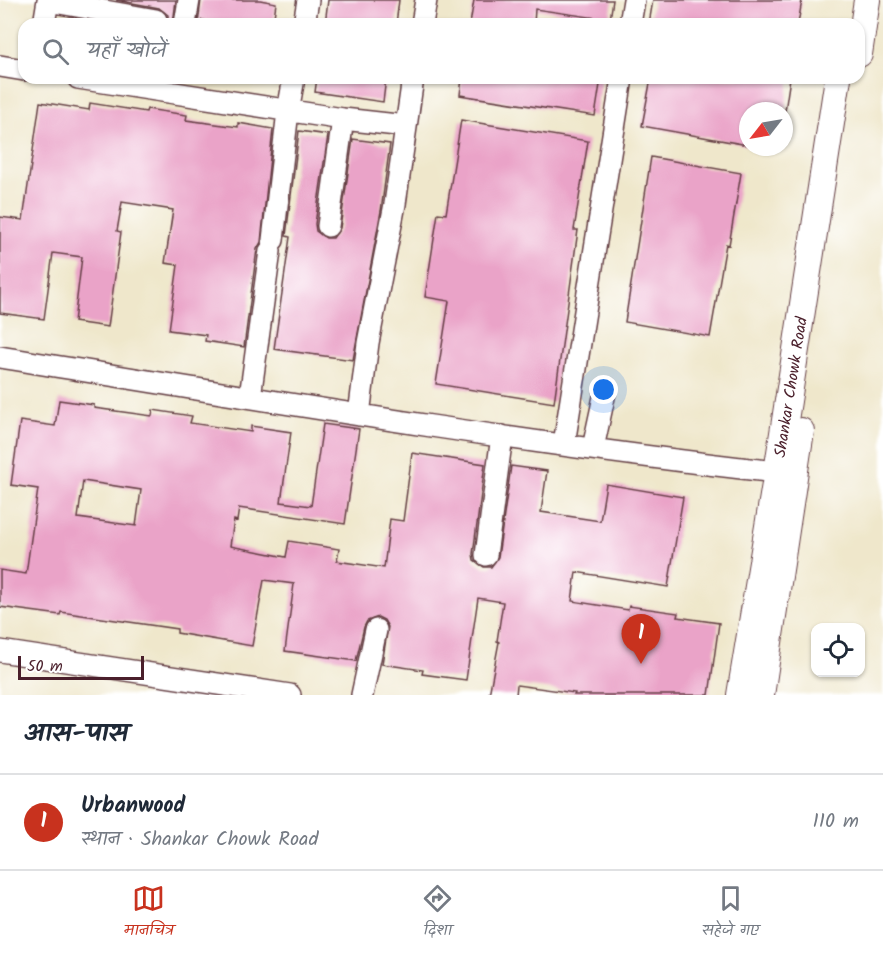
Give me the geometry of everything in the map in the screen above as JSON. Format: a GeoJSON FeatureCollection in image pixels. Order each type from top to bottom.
{"type":"FeatureCollection","features":[{"type":"Feature","properties":{"kind":"main road"},"geometry":{"type":"LineString","coordinates":[[847,18],[850,0]]}},
{"type":"Feature","properties":{"kind":"main road"},"geometry":{"type":"LineString","coordinates":[[864,18],[867,0]]}},
{"type":"Feature","properties":{"kind":"main road","name":"Shankar Chowk Road"},"geometry":{"type":"LineString","coordinates":[[740,695],[837,84]]}},
{"type":"Feature","properties":{"kind":"main road","name":"Shankar Chowk Road"},"geometry":{"type":"LineString","coordinates":[[761,695],[854,84]]}},
{"type":"Feature","properties":{"kind":"street"},"geometry":{"type":"LineString","coordinates":[[45,18],[48,0],[145,18]]}},
{"type":"Feature","properties":{"kind":"street"},"geometry":{"type":"LineString","coordinates":[[186,18],[189,0]]}},
{"type":"Feature","properties":{"kind":"street"},"geometry":{"type":"LineString","coordinates":[[305,18],[308,0]]}},
{"type":"Feature","properties":{"kind":"street"},"geometry":{"type":"LineString","coordinates":[[423,18],[426,0]]}},
{"type":"Feature","properties":{"kind":"street"},"geometry":{"type":"LineString","coordinates":[[631,18],[634,0]]}},
{"type":"Feature","properties":{"kind":"street"},"geometry":{"type":"LineString","coordinates":[[0,66],[18,69]]}},
{"type":"Feature","properties":{"kind":"street"},"geometry":{"type":"LineString","coordinates":[[250,398],[293,84]]}},
{"type":"Feature","properties":{"kind":"street"},"geometry":{"type":"LineString","coordinates":[[359,415],[368,343],[395,204],[412,84]]}},
{"type":"Feature","properties":{"kind":"street"},"geometry":{"type":"LineString","coordinates":[[564,444],[620,84]]}},
{"type":"Feature","properties":{"kind":"street"},"geometry":{"type":"LineString","coordinates":[[174,85],[288,111],[406,126]]}},
{"type":"Feature","properties":{"kind":"street"},"geometry":{"type":"LineString","coordinates":[[328,226],[343,119]]}},
{"type":"Feature","properties":{"kind":"street"},"geometry":{"type":"LineString","coordinates":[[0,357],[359,415],[777,472]]}},
{"type":"Feature","properties":{"kind":"street"},"geometry":{"type":"LineString","coordinates":[[593,448],[606,388]]}},
{"type":"Feature","properties":{"kind":"street"},"geometry":{"type":"LineString","coordinates":[[486,555],[502,436]]}},
{"type":"Feature","properties":{"kind":"street"},"geometry":{"type":"LineString","coordinates":[[362,695],[376,630]]}},
{"type":"Feature","properties":{"kind":"street"},"geometry":{"type":"LineString","coordinates":[[0,651],[290,695]]}},
{"type":"Feature","properties":{"kind":"street"},"geometry":{"type":"LineString","coordinates":[[172,677],[184,695]]}},
{"type":"Feature","properties":{"kind":"building"},"geometry":{"type":"Polygon","coordinates":[[[116,0],[176,0],[174,18],[168,18],[168,15],[159,8],[116,0]]]}},
{"type":"Feature","properties":{"kind":"building"},"geometry":{"type":"Polygon","coordinates":[[[201,0],[260,0],[276,3],[274,18],[199,18],[201,0]]]}},
{"type":"Feature","properties":{"kind":"building"},"geometry":{"type":"Polygon","coordinates":[[[328,0],[399,0],[397,18],[326,18],[328,0]]]}},
{"type":"Feature","properties":{"kind":"building"},"geometry":{"type":"Polygon","coordinates":[[[474,0],[613,0],[610,18],[535,9],[534,18],[471,18],[474,0]]]}},
{"type":"Feature","properties":{"kind":"building"},"geometry":{"type":"Polygon","coordinates":[[[653,0],[802,0],[799,18],[650,18],[653,0]]]}},
{"type":"Feature","properties":{"kind":"building"},"geometry":{"type":"Polygon","coordinates":[[[316,84],[385,84],[383,102],[315,92],[316,84]]]}},
{"type":"Feature","properties":{"kind":"building"},"geometry":{"type":"Polygon","coordinates":[[[461,84],[600,84],[595,116],[460,95],[461,84]]]}},
{"type":"Feature","properties":{"kind":"building"},"geometry":{"type":"Polygon","coordinates":[[[650,84],[789,84],[786,102],[739,102],[739,143],[642,126],[650,84]]]}},
{"type":"Feature","properties":{"kind":"building"},"geometry":{"type":"Polygon","coordinates":[[[40,102],[89,110],[90,103],[146,112],[147,109],[187,115],[186,120],[238,127],[238,123],[273,129],[261,242],[257,249],[244,347],[205,341],[206,335],[169,330],[178,265],[165,263],[173,210],[122,202],[117,231],[121,232],[108,327],[74,322],[82,257],[53,253],[44,319],[0,313],[0,217],[23,220],[40,102]]]}},
{"type":"Feature","properties":{"kind":"building"},"geometry":{"type":"Polygon","coordinates":[[[461,120],[588,141],[574,230],[578,230],[554,403],[436,384],[449,301],[425,297],[438,213],[446,214],[461,120]]]}},
{"type":"Feature","properties":{"kind":"building"},"geometry":{"type":"Polygon","coordinates":[[[299,131],[328,135],[315,224],[316,231],[326,238],[333,238],[340,228],[353,139],[390,144],[381,211],[353,360],[274,349],[290,237],[286,236],[299,131]]]}},
{"type":"Feature","properties":{"kind":"building"},"geometry":{"type":"Polygon","coordinates":[[[651,157],[741,173],[710,337],[625,322],[651,157]]]}},
{"type":"Feature","properties":{"kind":"building"},"geometry":{"type":"Polygon","coordinates":[[[59,400],[94,405],[94,408],[152,416],[153,410],[192,416],[190,423],[251,432],[251,426],[291,432],[281,502],[311,506],[323,424],[359,429],[345,524],[239,508],[237,521],[234,520],[230,546],[286,557],[289,541],[339,549],[337,561],[384,568],[390,519],[403,521],[412,453],[485,464],[473,554],[474,560],[484,567],[491,567],[498,557],[511,466],[547,471],[541,512],[600,521],[606,484],[683,497],[668,587],[576,572],[572,601],[628,610],[629,606],[678,613],[677,617],[719,623],[709,695],[574,695],[575,693],[517,685],[516,695],[489,695],[499,642],[497,641],[503,602],[478,598],[466,680],[422,674],[423,670],[382,664],[388,627],[384,620],[378,617],[367,621],[364,627],[356,661],[285,651],[294,584],[264,580],[252,646],[177,633],[177,629],[61,612],[60,615],[0,607],[0,570],[26,574],[38,489],[11,485],[20,421],[55,426],[59,400]],[[83,481],[78,518],[136,526],[141,490],[83,481]]]}},
{"type":"Feature","properties":{"kind":"place","name":"Urbanwood"},"geometry":{"type":"Point","coordinates":[641,664]}}]}
